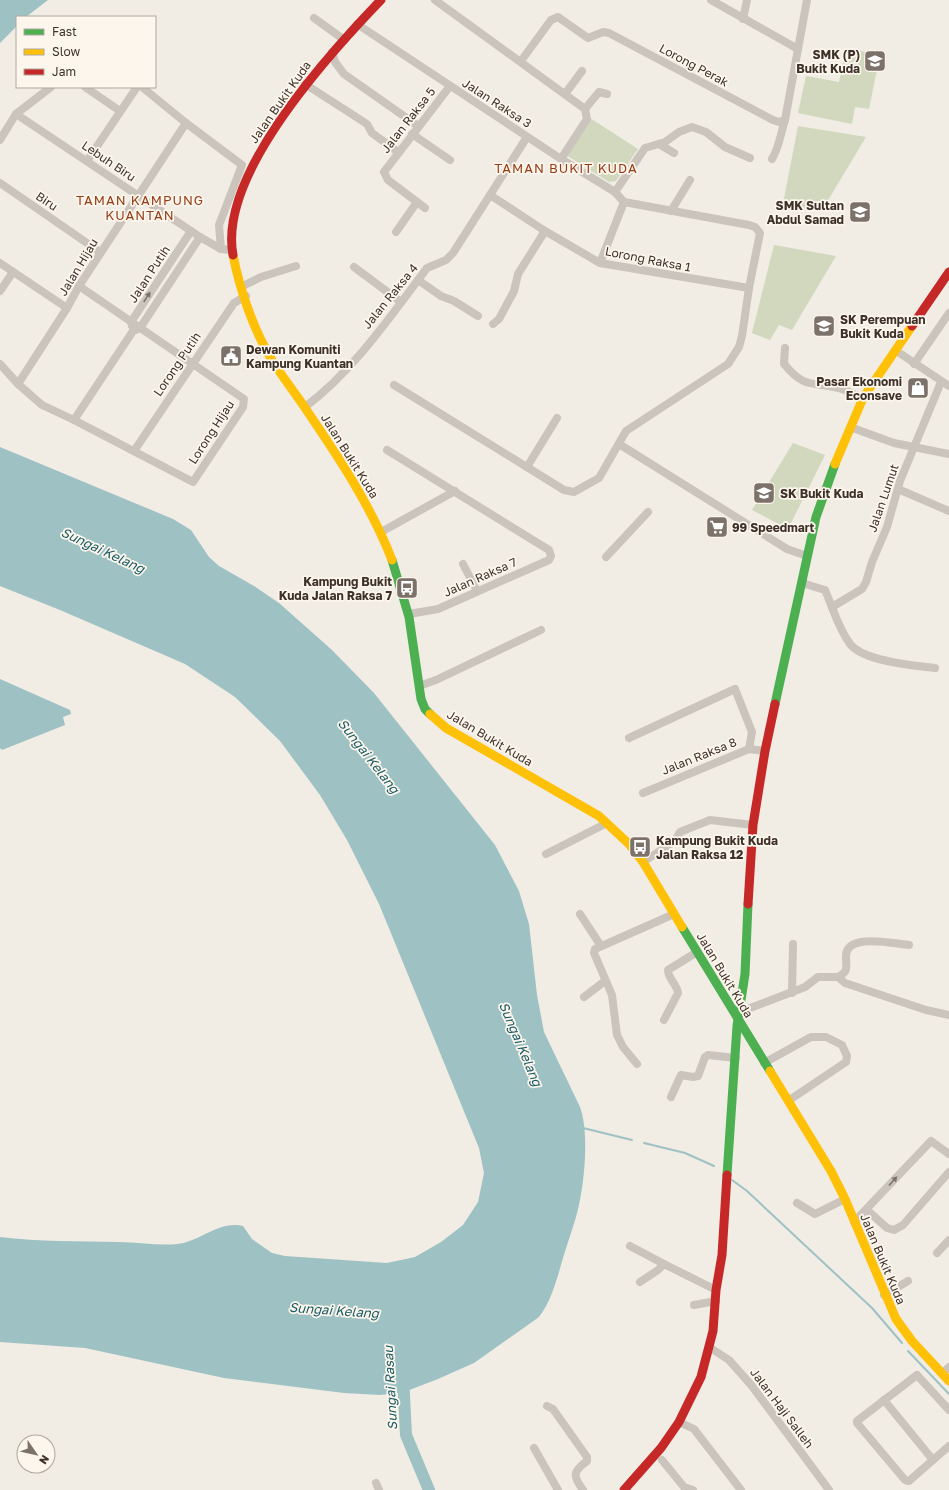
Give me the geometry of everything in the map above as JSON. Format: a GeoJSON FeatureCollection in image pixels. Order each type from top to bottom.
{"type":"FeatureCollection","features":[{"type":"Feature","properties":{"kind":"street"},"geometry":{"type":"LineString","coordinates":[[435,0],[521,61],[585,109],[587,119],[561,159]]}},
{"type":"Feature","properties":{"kind":"street"},"geometry":{"type":"LineString","coordinates":[[710,0],[798,49]]}},
{"type":"Feature","properties":{"kind":"street"},"geometry":{"type":"LineString","coordinates":[[743,19],[747,0]]}},
{"type":"Feature","properties":{"kind":"street"},"geometry":{"type":"LineString","coordinates":[[772,159],[777,150],[785,120],[807,0]]}},
{"type":"Feature","properties":{"kind":"street","name":"Jalan Bukit Kuda"},"geometry":{"type":"LineString","coordinates":[[377,1],[305,84],[264,144],[244,187],[231,234],[231,250],[256,328],[273,362],[305,407],[368,508],[381,532],[393,563],[409,614],[421,699],[425,709],[446,728],[599,816],[630,844],[643,862],[831,1172],[845,1199],[884,1295],[896,1320],[912,1341],[949,1381]]}},
{"type":"Feature","properties":{"kind":"street"},"geometry":{"type":"LineString","coordinates":[[314,18],[343,39]]}},
{"type":"Feature","properties":{"kind":"street","name":"Lorong Perak"},"geometry":{"type":"LineString","coordinates":[[521,61],[554,18],[561,18],[584,36],[593,40],[603,32],[610,33],[768,117],[779,122],[785,120]]}},
{"type":"Feature","properties":{"kind":"street","name":"Jalan Raksa 3"},"geometry":{"type":"LineString","coordinates":[[357,24],[561,159],[615,192],[624,202]]}},
{"type":"Feature","properties":{"kind":"street"},"geometry":{"type":"LineString","coordinates":[[332,52],[335,62],[344,74],[418,126]]}},
{"type":"Feature","properties":{"kind":"street"},"geometry":{"type":"LineString","coordinates":[[565,94],[582,71]]}},
{"type":"Feature","properties":{"kind":"street"},"geometry":{"type":"LineString","coordinates":[[305,84],[367,124],[372,133],[398,152]]}},
{"type":"Feature","properties":{"kind":"street","name":"Jalan Raksa 5"},"geometry":{"type":"LineString","coordinates":[[416,202],[388,180],[385,176],[386,168],[450,86]]}},
{"type":"Feature","properties":{"kind":"street"},"geometry":{"type":"LineString","coordinates":[[0,140],[16,114],[50,88]]}},
{"type":"Feature","properties":{"kind":"street"},"geometry":{"type":"LineString","coordinates":[[86,88],[120,111]]}},
{"type":"Feature","properties":{"kind":"street"},"geometry":{"type":"LineString","coordinates":[[87,161],[136,88]]}},
{"type":"Feature","properties":{"kind":"street"},"geometry":{"type":"LineString","coordinates":[[143,88],[186,123],[242,165],[219,225],[221,250],[231,250]]}},
{"type":"Feature","properties":{"kind":"street"},"geometry":{"type":"LineString","coordinates":[[585,109],[599,92],[607,94]]}},
{"type":"Feature","properties":{"kind":"street","name":"Lebuh Biru"},"geometry":{"type":"LineString","coordinates":[[16,114],[221,250]]}},
{"type":"Feature","properties":{"kind":"street","name":"Jalan Hijau"},"geometry":{"type":"LineString","coordinates":[[18,384],[137,194],[186,123]]}},
{"type":"Feature","properties":{"kind":"street"},"geometry":{"type":"LineString","coordinates":[[615,192],[645,148],[670,139],[679,132],[692,127],[697,127],[725,147],[750,158]]}},
{"type":"Feature","properties":{"kind":"street"},"geometry":{"type":"LineString","coordinates":[[412,134],[450,160]]}},
{"type":"Feature","properties":{"kind":"street","name":"Jalan Raksa 4"},"geometry":{"type":"LineString","coordinates":[[305,407],[328,389],[347,369],[427,268],[446,260],[453,253],[528,137]]}},
{"type":"Feature","properties":{"kind":"street"},"geometry":{"type":"LineString","coordinates":[[658,144],[674,153]]}},
{"type":"Feature","properties":{"kind":"street"},"geometry":{"type":"LineString","coordinates":[[671,211],[690,180]]}},
{"type":"Feature","properties":{"kind":"street","name":"Biru"},"geometry":{"type":"LineString","coordinates":[[0,184],[100,252]]}},
{"type":"Feature","properties":{"kind":"street","name":"Lorong Raksa 1"},"geometry":{"type":"LineString","coordinates":[[490,195],[545,231],[600,263],[749,288]]}},
{"type":"Feature","properties":{"kind":"street"},"geometry":{"type":"LineString","coordinates":[[396,232],[416,202],[425,208]]}},
{"type":"Feature","properties":{"kind":"street"},"geometry":{"type":"LineString","coordinates":[[394,385],[564,490],[574,492],[599,478],[626,431],[728,364],[739,347],[742,336],[749,288],[760,237],[758,230],[749,225],[624,202],[600,263]]}},
{"type":"Feature","properties":{"kind":"street","name":"Jalan Putih"},"geometry":{"type":"LineString","coordinates":[[136,330],[131,322],[191,231]]}},
{"type":"Feature","properties":{"kind":"street"},"geometry":{"type":"LineString","coordinates":[[494,324],[499,319],[514,291],[518,274],[545,231]]}},
{"type":"Feature","properties":{"kind":"street","name":"Jalan Putih"},"geometry":{"type":"LineString","coordinates":[[74,420],[200,237]]}},
{"type":"Feature","properties":{"kind":"street"},"geometry":{"type":"LineString","coordinates":[[0,263],[67,308]]}},
{"type":"Feature","properties":{"kind":"street"},"geometry":{"type":"LineString","coordinates":[[243,286],[261,277],[296,266]]}},
{"type":"Feature","properties":{"kind":"street"},"geometry":{"type":"LineString","coordinates":[[354,267],[401,302]]}},
{"type":"Feature","properties":{"kind":"street"},"geometry":{"type":"LineString","coordinates":[[0,291],[13,272]]}},
{"type":"Feature","properties":{"kind":"street"},"geometry":{"type":"LineString","coordinates":[[740,1024],[744,1010],[744,978],[753,825],[766,751],[816,518],[850,427],[863,398],[949,272]]}},
{"type":"Feature","properties":{"kind":"street"},"geometry":{"type":"LineString","coordinates":[[418,280],[441,296],[454,301],[478,316]]}},
{"type":"Feature","properties":{"kind":"street"},"geometry":{"type":"LineString","coordinates":[[78,286],[131,322]]}},
{"type":"Feature","properties":{"kind":"street","name":"Lorong Putih"},"geometry":{"type":"LineString","coordinates":[[134,451],[192,363],[234,303],[246,296]]}},
{"type":"Feature","properties":{"kind":"street"},"geometry":{"type":"LineString","coordinates":[[914,364],[949,313]]}},
{"type":"Feature","properties":{"kind":"street"},"geometry":{"type":"LineString","coordinates":[[136,330],[192,363]]}},
{"type":"Feature","properties":{"kind":"street"},"geometry":{"type":"LineString","coordinates":[[785,348],[784,364],[792,374],[805,383],[840,388],[863,398]]}},
{"type":"Feature","properties":{"kind":"street"},"geometry":{"type":"LineString","coordinates":[[895,350],[945,384]]}},
{"type":"Feature","properties":{"kind":"street","name":"Lorong Hijau"},"geometry":{"type":"LineString","coordinates":[[134,451],[193,482],[243,407],[244,399],[240,395],[192,363]]}},
{"type":"Feature","properties":{"kind":"street"},"geometry":{"type":"LineString","coordinates":[[0,364],[18,384],[42,406],[74,420],[134,451]]}},
{"type":"Feature","properties":{"kind":"street","name":"Jalan Lumut"},"geometry":{"type":"LineString","coordinates":[[832,607],[862,589],[887,527],[898,489],[915,447],[945,384]]}},
{"type":"Feature","properties":{"kind":"street"},"geometry":{"type":"LineString","coordinates":[[527,467],[556,418]]}},
{"type":"Feature","properties":{"kind":"street"},"geometry":{"type":"LineString","coordinates":[[850,427],[894,443],[949,454]]}},
{"type":"Feature","properties":{"kind":"street"},"geometry":{"type":"LineString","coordinates":[[619,444],[787,549],[807,556]]}},
{"type":"Feature","properties":{"kind":"street"},"geometry":{"type":"LineString","coordinates":[[387,450],[456,491]]}},
{"type":"Feature","properties":{"kind":"street"},"geometry":{"type":"LineString","coordinates":[[898,489],[949,511]]}},
{"type":"Feature","properties":{"kind":"street"},"geometry":{"type":"LineString","coordinates":[[381,532],[456,491]]}},
{"type":"Feature","properties":{"kind":"street","name":"Jalan Raksa 7"},"geometry":{"type":"LineString","coordinates":[[409,614],[438,609],[549,560],[551,556],[549,550],[456,491]]}},
{"type":"Feature","properties":{"kind":"street"},"geometry":{"type":"LineString","coordinates":[[606,557],[648,512]]}},
{"type":"Feature","properties":{"kind":"street"},"geometry":{"type":"LineString","coordinates":[[463,564],[477,592]]}},
{"type":"Feature","properties":{"kind":"street"},"geometry":{"type":"LineString","coordinates":[[802,583],[825,590],[841,629],[854,649],[881,659],[935,668]]}},
{"type":"Feature","properties":{"kind":"street"},"geometry":{"type":"LineString","coordinates":[[419,686],[436,680],[541,630]]}},
{"type":"Feature","properties":{"kind":"street"},"geometry":{"type":"LineString","coordinates":[[629,738],[735,689],[752,732],[749,749]]}},
{"type":"Feature","properties":{"kind":"street","name":"Jalan Raksa 8"},"geometry":{"type":"LineString","coordinates":[[643,792],[749,749],[766,751]]}},
{"type":"Feature","properties":{"kind":"street"},"geometry":{"type":"LineString","coordinates":[[643,862],[675,841],[680,832],[710,820],[753,825]]}},
{"type":"Feature","properties":{"kind":"street"},"geometry":{"type":"LineString","coordinates":[[546,854],[607,823]]}},
{"type":"Feature","properties":{"kind":"street"},"geometry":{"type":"LineString","coordinates":[[580,914],[601,946]]}},
{"type":"Feature","properties":{"kind":"street"},"geometry":{"type":"LineString","coordinates":[[637,1064],[617,1035],[612,995],[594,953],[595,949],[601,946],[636,932],[674,914]]}},
{"type":"Feature","properties":{"kind":"street"},"geometry":{"type":"LineString","coordinates":[[744,1010],[792,993],[805,987],[818,977],[838,976],[846,972],[848,968],[846,956],[847,951],[854,944],[862,941],[909,945]]}},
{"type":"Feature","properties":{"kind":"street"},"geometry":{"type":"LineString","coordinates":[[792,993],[793,944]]}},
{"type":"Feature","properties":{"kind":"street"},"geometry":{"type":"LineString","coordinates":[[664,1020],[678,993],[678,988],[668,974],[668,970],[697,952]]}},
{"type":"Feature","properties":{"kind":"street"},"geometry":{"type":"LineString","coordinates":[[838,976],[845,983],[926,1010],[949,1016]]}},
{"type":"Feature","properties":{"kind":"street"},"geometry":{"type":"LineString","coordinates":[[624,1490],[661,1448],[679,1422],[701,1377],[709,1347],[715,1319],[716,1290],[722,1255],[736,1057],[744,978]]}},
{"type":"Feature","properties":{"kind":"street"},"geometry":{"type":"LineString","coordinates":[[584,997],[605,981]]}},
{"type":"Feature","properties":{"kind":"street"},"geometry":{"type":"LineString","coordinates":[[726,999],[735,1002],[742,989]]}},
{"type":"Feature","properties":{"kind":"street"},"geometry":{"type":"LineString","coordinates":[[764,1063],[812,1037],[826,1037],[842,1045],[845,1050],[846,1062],[788,1101]]}},
{"type":"Feature","properties":{"kind":"street"},"geometry":{"type":"LineString","coordinates":[[736,1057],[745,1044],[749,1044],[757,1051]]}},
{"type":"Feature","properties":{"kind":"street"},"geometry":{"type":"LineString","coordinates":[[671,1097],[681,1075],[693,1077],[698,1076],[705,1057],[708,1055],[736,1057]]}},
{"type":"Feature","properties":{"kind":"street"},"geometry":{"type":"LineString","coordinates":[[854,1222],[867,1210],[930,1141],[949,1154]]}},
{"type":"Feature","properties":{"kind":"street"},"geometry":{"type":"LineString","coordinates":[[867,1210],[887,1228],[894,1230],[903,1225],[949,1172]]}},
{"type":"Feature","properties":{"kind":"street"},"geometry":{"type":"LineString","coordinates":[[797,1203],[815,1214],[845,1199]]}},
{"type":"Feature","properties":{"kind":"street"},"geometry":{"type":"LineString","coordinates":[[937,1253],[949,1240]]}},
{"type":"Feature","properties":{"kind":"street"},"geometry":{"type":"LineString","coordinates":[[630,1246],[716,1290]]}},
{"type":"Feature","properties":{"kind":"street"},"geometry":{"type":"LineString","coordinates":[[640,1282],[664,1264]]}},
{"type":"Feature","properties":{"kind":"street"},"geometry":{"type":"LineString","coordinates":[[884,1295],[908,1281]]}},
{"type":"Feature","properties":{"kind":"street"},"geometry":{"type":"LineString","coordinates":[[694,1305],[716,1301]]}},
{"type":"Feature","properties":{"kind":"street","name":"Jalan Haji Salleh"},"geometry":{"type":"LineString","coordinates":[[709,1347],[729,1360],[752,1386],[829,1490]]}},
{"type":"Feature","properties":{"kind":"street"},"geometry":{"type":"LineString","coordinates":[[942,1374],[949,1367]]}},
{"type":"Feature","properties":{"kind":"street"},"geometry":{"type":"LineString","coordinates":[[949,1410],[918,1376],[916,1376],[856,1423],[905,1480],[912,1480],[949,1446]]}},
{"type":"Feature","properties":{"kind":"street"},"geometry":{"type":"LineString","coordinates":[[884,1400],[933,1460]]}},
{"type":"Feature","properties":{"kind":"street"},"geometry":{"type":"LineString","coordinates":[[547,1406],[553,1409],[587,1457],[587,1461],[578,1468],[575,1474],[576,1480],[584,1490]]}},
{"type":"Feature","properties":{"kind":"street"},"geometry":{"type":"LineString","coordinates":[[679,1422],[694,1429],[741,1490]]}},
{"type":"Feature","properties":{"kind":"street"},"geometry":{"type":"LineString","coordinates":[[534,1448],[558,1490]]}},
{"type":"Feature","properties":{"kind":"street"},"geometry":{"type":"LineString","coordinates":[[662,1460],[684,1487],[692,1490]]}},
{"type":"Feature","properties":{"kind":"green space"},"geometry":{"type":"Polygon","coordinates":[[[846,48],[880,55],[869,109],[855,107],[852,124],[798,113],[806,76],[839,82],[846,48]]]}},
{"type":"Feature","properties":{"kind":"green space"},"geometry":{"type":"Polygon","coordinates":[[[590,118],[638,149],[616,181],[609,182],[566,155],[590,118]]]}},
{"type":"Feature","properties":{"kind":"green space"},"geometry":{"type":"Polygon","coordinates":[[[798,126],[866,137],[821,212],[783,204],[798,126]]]}},
{"type":"Feature","properties":{"kind":"green space"},"geometry":{"type":"Polygon","coordinates":[[[774,245],[836,256],[792,330],[779,325],[770,340],[752,333],[774,245]]]}},
{"type":"Feature","properties":{"kind":"green space"},"geometry":{"type":"Polygon","coordinates":[[[793,443],[825,455],[788,529],[752,510],[793,443]]]}},
{"type":"Feature","properties":{"kind":"water"},"geometry":{"type":"Polygon","coordinates":[[[0,0],[48,0],[27,16],[16,16],[16,27],[0,43],[0,0]]]}},
{"type":"Feature","properties":{"kind":"water","name":"Sungai Kelang"},"geometry":{"type":"Polygon","coordinates":[[[0,447],[173,519],[191,530],[209,557],[219,566],[254,586],[279,603],[332,650],[374,693],[495,845],[519,891],[529,924],[537,995],[544,1032],[580,1107],[585,1132],[585,1162],[579,1206],[554,1289],[544,1310],[539,1317],[474,1363],[404,1392],[380,1395],[344,1393],[224,1378],[85,1348],[0,1342],[0,1237],[44,1241],[177,1244],[194,1240],[226,1226],[234,1225],[243,1226],[252,1239],[272,1253],[285,1256],[387,1263],[415,1257],[441,1242],[463,1225],[478,1202],[484,1173],[479,1148],[379,904],[347,840],[320,795],[280,741],[235,697],[185,664],[0,586],[0,447]]]}},
{"type":"Feature","properties":{"kind":"water"},"geometry":{"type":"Polygon","coordinates":[[[0,679],[70,710],[71,714],[63,717],[65,725],[2,750],[0,748],[0,679]]]}},
{"type":"Feature","properties":{"kind":"waterway"},"geometry":{"type":"LineString","coordinates":[[583,1128],[632,1140]]}},
{"type":"Feature","properties":{"kind":"waterway"},"geometry":{"type":"LineString","coordinates":[[644,1143],[685,1153],[714,1166]]}},
{"type":"Feature","properties":{"kind":"waterway"},"geometry":{"type":"LineString","coordinates":[[732,1180],[747,1191],[872,1308],[902,1343]]}},
{"type":"Feature","properties":{"kind":"waterway"},"geometry":{"type":"LineString","coordinates":[[908,1351],[949,1394]]}},
{"type":"Feature","properties":{"kind":"waterway","name":"Sungai Rasau"},"geometry":{"type":"LineString","coordinates":[[403,1376],[406,1435],[429,1490]]}},
{"type":"Feature","properties":{"kind":"traffic: fast"},"geometry":{"type":"LineString","coordinates":[[775,704],[816,517],[835,464]]}},
{"type":"Feature","properties":{"kind":"traffic: fast"},"geometry":{"type":"LineString","coordinates":[[392,560],[409,617],[421,699],[425,709],[430,714]]}},
{"type":"Feature","properties":{"kind":"traffic: fast"},"geometry":{"type":"LineString","coordinates":[[727,1175],[737,1026],[745,974],[748,904]]}},
{"type":"Feature","properties":{"kind":"traffic: fast"},"geometry":{"type":"LineString","coordinates":[[682,927],[770,1071]]}},
{"type":"Feature","properties":{"kind":"traffic: slow"},"geometry":{"type":"LineString","coordinates":[[233,255],[248,310],[266,350],[351,478],[363,498],[392,560]]}},
{"type":"Feature","properties":{"kind":"traffic: slow"},"geometry":{"type":"LineString","coordinates":[[835,464],[863,398],[912,326]]}},
{"type":"Feature","properties":{"kind":"traffic: slow"},"geometry":{"type":"LineString","coordinates":[[430,714],[446,728],[599,816],[629,844],[643,862],[682,927]]}},
{"type":"Feature","properties":{"kind":"traffic: slow"},"geometry":{"type":"LineString","coordinates":[[770,1071],[831,1171],[845,1199],[896,1319],[912,1341],[949,1381]]}},
{"type":"Feature","properties":{"kind":"traffic: jam"},"geometry":{"type":"LineString","coordinates":[[233,255],[233,223],[242,189],[260,153],[282,118],[307,83],[381,0]]}},
{"type":"Feature","properties":{"kind":"traffic: jam"},"geometry":{"type":"LineString","coordinates":[[912,326],[949,272]]}},
{"type":"Feature","properties":{"kind":"traffic: jam"},"geometry":{"type":"LineString","coordinates":[[748,904],[753,825],[765,751],[775,704]]}},
{"type":"Feature","properties":{"kind":"traffic: jam"},"geometry":{"type":"LineString","coordinates":[[624,1490],[661,1448],[679,1422],[701,1377],[713,1331],[716,1290],[722,1255],[727,1175]]}},
{"type":"Feature","properties":{"kind":"place","name":"SMK (P) Bukit Kuda"},"geometry":{"type":"Point","coordinates":[875,61]}},
{"type":"Feature","properties":{"kind":"place","name":"SMK Sultan Abdul Samad"},"geometry":{"type":"Point","coordinates":[860,212]}},
{"type":"Feature","properties":{"kind":"place","name":"SK Perempuan Bukit Kuda"},"geometry":{"type":"Point","coordinates":[824,326]}},
{"type":"Feature","properties":{"kind":"place","name":"Dewan Komuniti Kampung Kuantan"},"geometry":{"type":"Point","coordinates":[231,356]}},
{"type":"Feature","properties":{"kind":"place","name":"Pasar Ekonomi Econsave"},"geometry":{"type":"Point","coordinates":[918,388]}},
{"type":"Feature","properties":{"kind":"place","name":"SK Bukit Kuda"},"geometry":{"type":"Point","coordinates":[764,493]}},
{"type":"Feature","properties":{"kind":"place","name":"99 Speedmart"},"geometry":{"type":"Point","coordinates":[717,527]}},
{"type":"Feature","properties":{"kind":"place","name":"Kampung Bukit Kuda Jalan Raksa 7"},"geometry":{"type":"Point","coordinates":[407,588]}},
{"type":"Feature","properties":{"kind":"place","name":"Kampung Bukit Kuda Jalan Raksa 12"},"geometry":{"type":"Point","coordinates":[640,847]}},
{"type":"Feature","properties":{"kind":"district","name":"TAMAN BUKIT KUDA"},"geometry":{"type":"Point","coordinates":[566,168]}},
{"type":"Feature","properties":{"kind":"district","name":"TAMAN KAMPUNG KUANTAN"},"geometry":{"type":"Point","coordinates":[140,208]}}]}
